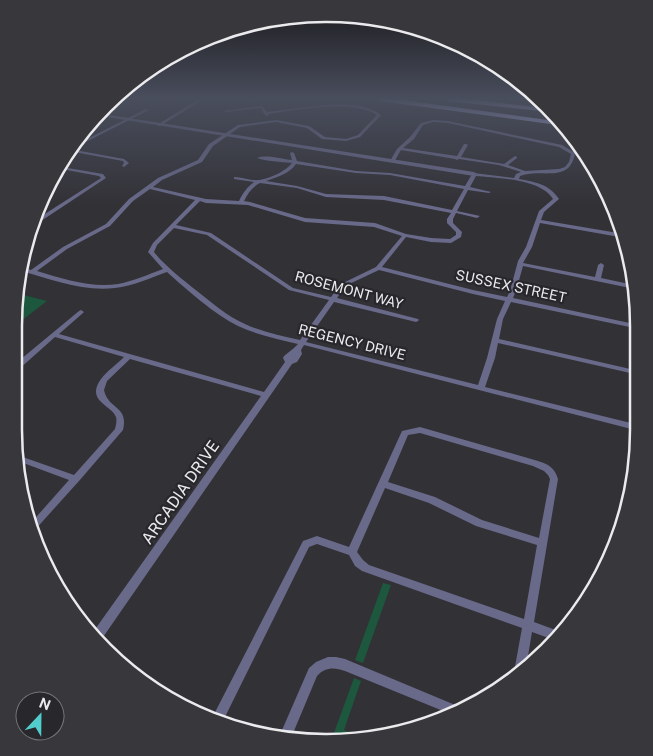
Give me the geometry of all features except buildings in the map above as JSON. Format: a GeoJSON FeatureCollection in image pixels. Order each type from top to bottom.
{"type":"FeatureCollection","features":[{"type":"Feature","properties":{"kind":"street"},"geometry":{"type":"LineString","coordinates":[[84,142],[98,134]]}},
{"type":"Feature","properties":{"kind":"street"},"geometry":{"type":"LineString","coordinates":[[219,134],[516,180],[547,188],[554,193],[556,199],[543,209],[529,248],[520,264],[516,283],[500,320],[482,388]]}},
{"type":"Feature","properties":{"kind":"street"},"geometry":{"type":"LineString","coordinates":[[319,134],[321,137],[346,140],[358,137],[361,134]]}},
{"type":"Feature","properties":{"kind":"street"},"geometry":{"type":"LineString","coordinates":[[392,161],[400,148],[415,134]]}},
{"type":"Feature","properties":{"kind":"street"},"geometry":{"type":"LineString","coordinates":[[400,148],[457,159],[505,165],[524,172],[558,172],[567,170],[570,167],[573,153],[560,146],[505,134]]}},
{"type":"Feature","properties":{"kind":"street"},"geometry":{"type":"LineString","coordinates":[[32,272],[65,248],[108,225],[129,202],[148,187],[166,176],[200,161],[211,145],[224,135]]}},
{"type":"Feature","properties":{"kind":"street"},"geometry":{"type":"LineString","coordinates":[[457,159],[466,145]]}},
{"type":"Feature","properties":{"kind":"street"},"geometry":{"type":"LineString","coordinates":[[294,161],[291,158],[292,153],[299,147]]}},
{"type":"Feature","properties":{"kind":"street"},"geometry":{"type":"LineString","coordinates":[[78,152],[124,160],[127,163],[124,166]]}},
{"type":"Feature","properties":{"kind":"street"},"geometry":{"type":"LineString","coordinates":[[505,165],[515,157]]}},
{"type":"Feature","properties":{"kind":"street"},"geometry":{"type":"LineString","coordinates":[[260,158],[398,176],[489,192]]}},
{"type":"Feature","properties":{"kind":"street"},"geometry":{"type":"LineString","coordinates":[[241,202],[246,189],[259,180],[288,170],[294,161]]}},
{"type":"Feature","properties":{"kind":"street"},"geometry":{"type":"LineString","coordinates":[[43,217],[103,180],[106,176],[67,169]]}},
{"type":"Feature","properties":{"kind":"street"},"geometry":{"type":"LineString","coordinates":[[516,180],[518,175],[524,172]]}},
{"type":"Feature","properties":{"kind":"street"},"geometry":{"type":"LineString","coordinates":[[148,187],[213,202],[241,202],[301,220],[372,225],[405,235],[455,242],[459,235],[449,222],[474,174]]}},
{"type":"Feature","properties":{"kind":"street"},"geometry":{"type":"LineString","coordinates":[[236,178],[259,180],[323,194],[384,198],[477,216]]}},
{"type":"Feature","properties":{"kind":"street","name":"REGENCY DRIVE"},"geometry":{"type":"LineString","coordinates":[[198,199],[151,250],[153,256],[168,269],[232,320],[259,332],[630,426]]}},
{"type":"Feature","properties":{"kind":"street"},"geometry":{"type":"LineString","coordinates":[[538,221],[616,234]]}},
{"type":"Feature","properties":{"kind":"street","name":"ROSEMONT WAY"},"geometry":{"type":"LineString","coordinates":[[173,226],[209,234],[287,287],[416,320]]}},
{"type":"Feature","properties":{"kind":"street","name":"ARCADIA DRIVE"},"geometry":{"type":"LineString","coordinates":[[100,632],[289,362],[294,360],[298,354],[297,350],[345,283],[378,268],[405,235]]}},
{"type":"Feature","properties":{"kind":"street"},"geometry":{"type":"LineString","coordinates":[[520,264],[628,286]]}},
{"type":"Feature","properties":{"kind":"street"},"geometry":{"type":"LineString","coordinates":[[598,280],[601,264]]}},
{"type":"Feature","properties":{"kind":"street","name":"SUSSEX STREET"},"geometry":{"type":"LineString","coordinates":[[378,268],[630,325]]}},
{"type":"Feature","properties":{"kind":"street"},"geometry":{"type":"LineString","coordinates":[[27,271],[87,286],[100,287],[130,283],[168,269]]}},
{"type":"Feature","properties":{"kind":"street"},"geometry":{"type":"LineString","coordinates":[[22,362],[81,312]]}},
{"type":"Feature","properties":{"kind":"street"},"geometry":{"type":"LineString","coordinates":[[55,335],[266,395]]}},
{"type":"Feature","properties":{"kind":"street"},"geometry":{"type":"LineString","coordinates":[[495,340],[630,371]]}},
{"type":"Feature","properties":{"kind":"street"},"geometry":{"type":"LineString","coordinates":[[38,523],[119,430],[120,414],[103,401],[100,390],[104,380],[129,356]]}},
{"type":"Feature","properties":{"kind":"street"},"geometry":{"type":"LineString","coordinates":[[352,552],[402,436],[411,430],[420,430],[541,465],[551,471],[554,479],[522,662]]}},
{"type":"Feature","properties":{"kind":"street"},"geometry":{"type":"LineString","coordinates":[[24,460],[76,479]]}},
{"type":"Feature","properties":{"kind":"street"},"geometry":{"type":"LineString","coordinates":[[382,484],[432,500],[480,523],[543,543]]}},
{"type":"Feature","properties":{"kind":"street"},"geometry":{"type":"LineString","coordinates":[[220,714],[306,544],[317,540],[352,552],[361,566],[366,568],[551,634]]}},
{"type":"Feature","properties":{"kind":"street"},"geometry":{"type":"LineString","coordinates":[[288,731],[313,672],[319,666],[328,663],[345,665],[449,707]]}},
{"type":"Feature","properties":{"kind":"green space"},"geometry":{"type":"Polygon","coordinates":[[[24,295],[47,301],[22,320],[24,295]]]}},
{"type":"Feature","properties":{"kind":"green space"},"geometry":{"type":"Polygon","coordinates":[[[383,583],[391,585],[363,663],[355,660],[383,583]]]}},
{"type":"Feature","properties":{"kind":"green space"},"geometry":{"type":"Polygon","coordinates":[[[354,678],[361,681],[344,730],[350,733],[334,734],[354,678]]]}}]}
